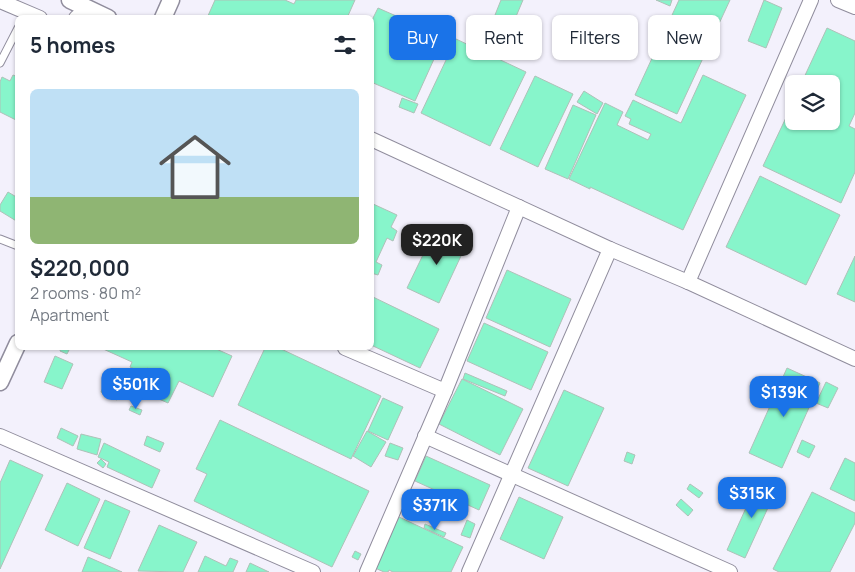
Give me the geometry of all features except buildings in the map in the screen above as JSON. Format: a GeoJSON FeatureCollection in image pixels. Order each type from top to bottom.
{"type":"FeatureCollection","features":[{"type":"Feature","properties":{"kind":"street"},"geometry":{"type":"LineString","coordinates":[[70,0],[82,13]]}},
{"type":"Feature","properties":{"kind":"street"},"geometry":{"type":"LineString","coordinates":[[164,15],[171,0]]}},
{"type":"Feature","properties":{"kind":"street"},"geometry":{"type":"LineString","coordinates":[[688,282],[812,0]]}},
{"type":"Feature","properties":{"kind":"street"},"geometry":{"type":"LineString","coordinates":[[838,0],[855,7]]}},
{"type":"Feature","properties":{"kind":"street"},"geometry":{"type":"LineString","coordinates":[[0,1],[30,15]]}},
{"type":"Feature","properties":{"kind":"street"},"geometry":{"type":"LineString","coordinates":[[374,140],[855,359]]}},
{"type":"Feature","properties":{"kind":"street"},"geometry":{"type":"LineString","coordinates":[[368,572],[445,391],[519,207]]}},
{"type":"Feature","properties":{"kind":"street"},"geometry":{"type":"LineString","coordinates":[[469,572],[610,249]]}},
{"type":"Feature","properties":{"kind":"street"},"geometry":{"type":"LineString","coordinates":[[0,382],[8,358],[15,348]]}},
{"type":"Feature","properties":{"kind":"street"},"geometry":{"type":"LineString","coordinates":[[350,350],[445,391]]}},
{"type":"Feature","properties":{"kind":"street"},"geometry":{"type":"LineString","coordinates":[[0,436],[313,572]]}},
{"type":"Feature","properties":{"kind":"street"},"geometry":{"type":"LineString","coordinates":[[425,436],[730,572]]}},
{"type":"Feature","properties":{"kind":"lane"},"geometry":{"type":"LineString","coordinates":[[0,62],[15,34]]}},
{"type":"Feature","properties":{"kind":"lane"},"geometry":{"type":"LineString","coordinates":[[0,238],[15,245]]}}]}
